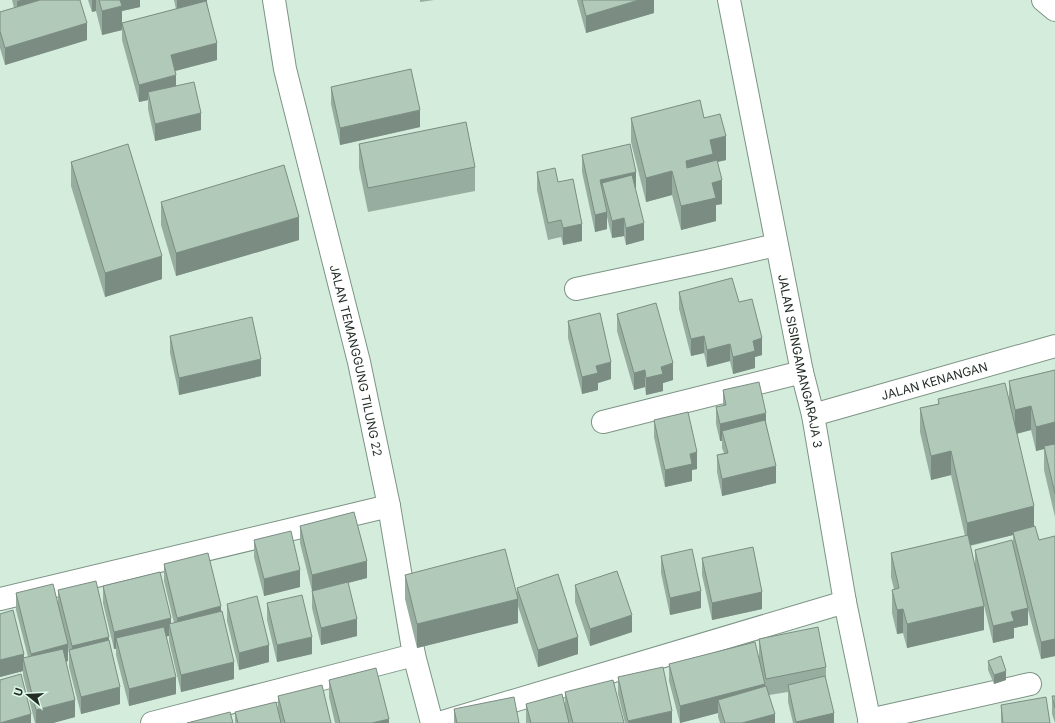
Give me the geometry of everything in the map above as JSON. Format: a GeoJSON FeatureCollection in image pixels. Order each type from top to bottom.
{"type":"FeatureCollection","features":[{"type":"Feature","properties":{"kind":"street","name":"JALAN TEMANGGUNG TILUNG 22"},"geometry":{"type":"LineString","coordinates":[[274,0],[285,69],[359,362],[389,506],[414,655],[432,723]]}},
{"type":"Feature","properties":{"kind":"street","name":"JALAN SISINGAMANGARAJA 3"},"geometry":{"type":"LineString","coordinates":[[729,0],[776,244],[802,372],[813,415],[845,602],[869,721]]}},
{"type":"Feature","properties":{"kind":"street"},"geometry":{"type":"LineString","coordinates":[[1044,0],[1055,10]]}},
{"type":"Feature","properties":{"kind":"street"},"geometry":{"type":"LineString","coordinates":[[576,289],[707,261],[776,244]]}},
{"type":"Feature","properties":{"kind":"street","name":"JALAN KENANGAN"},"geometry":{"type":"LineString","coordinates":[[813,415],[1055,346]]}},
{"type":"Feature","properties":{"kind":"street"},"geometry":{"type":"LineString","coordinates":[[603,422],[802,372]]}},
{"type":"Feature","properties":{"kind":"street"},"geometry":{"type":"LineString","coordinates":[[0,599],[389,506]]}},
{"type":"Feature","properties":{"kind":"street"},"geometry":{"type":"LineString","coordinates":[[439,723],[845,602]]}},
{"type":"Feature","properties":{"kind":"street"},"geometry":{"type":"LineString","coordinates":[[152,723],[414,655]]}},
{"type":"Feature","properties":{"kind":"street"},"geometry":{"type":"LineString","coordinates":[[869,721],[1030,684]]}},
{"type":"Feature","properties":{"kind":"building"},"geometry":{"type":"Polygon","coordinates":[[[40,0],[80,0],[87,23],[5,48],[0,31],[0,12],[40,0]]]}},
{"type":"Feature","properties":{"kind":"building"},"geometry":{"type":"Polygon","coordinates":[[[99,0],[120,0],[122,6],[102,11],[99,0]]]}},
{"type":"Feature","properties":{"kind":"building"},"geometry":{"type":"Polygon","coordinates":[[[582,0],[639,0],[586,16],[582,0]]]}},
{"type":"Feature","properties":{"kind":"building"},"geometry":{"type":"Polygon","coordinates":[[[206,1],[217,43],[171,55],[176,75],[139,85],[122,23],[206,1]]]}},
{"type":"Feature","properties":{"kind":"building"},"geometry":{"type":"Polygon","coordinates":[[[411,69],[420,110],[340,128],[331,87],[411,69]]]}},
{"type":"Feature","properties":{"kind":"building"},"geometry":{"type":"Polygon","coordinates":[[[194,82],[201,113],[155,124],[148,92],[194,82]]]}},
{"type":"Feature","properties":{"kind":"building"},"geometry":{"type":"Polygon","coordinates":[[[700,100],[704,118],[720,114],[726,136],[710,140],[713,154],[686,161],[687,168],[717,160],[722,180],[712,183],[716,198],[681,206],[672,171],[646,178],[631,118],[700,100]]]}},
{"type":"Feature","properties":{"kind":"building"},"geometry":{"type":"Polygon","coordinates":[[[466,122],[475,167],[368,188],[359,144],[466,122]]]}},
{"type":"Feature","properties":{"kind":"building"},"geometry":{"type":"Polygon","coordinates":[[[128,144],[162,256],[105,273],[71,162],[128,144]]]}},
{"type":"Feature","properties":{"kind":"building"},"geometry":{"type":"Polygon","coordinates":[[[630,144],[636,172],[600,180],[607,212],[595,215],[582,155],[630,144]]]}},
{"type":"Feature","properties":{"kind":"building"},"geometry":{"type":"Polygon","coordinates":[[[284,165],[299,217],[176,253],[161,202],[284,165]]]}},
{"type":"Feature","properties":{"kind":"building"},"geometry":{"type":"Polygon","coordinates":[[[555,168],[558,182],[573,179],[582,224],[563,228],[561,220],[548,223],[537,172],[555,168]]]}},
{"type":"Feature","properties":{"kind":"building"},"geometry":{"type":"Polygon","coordinates":[[[632,175],[644,223],[626,228],[624,218],[612,221],[602,183],[632,175]]]}},
{"type":"Feature","properties":{"kind":"building"},"geometry":{"type":"Polygon","coordinates":[[[732,278],[739,302],[752,299],[762,338],[753,341],[755,351],[733,357],[730,344],[707,350],[704,336],[691,339],[679,292],[732,278]]]}},
{"type":"Feature","properties":{"kind":"building"},"geometry":{"type":"Polygon","coordinates":[[[656,303],[673,363],[661,367],[663,374],[646,378],[645,370],[634,373],[617,314],[656,303]]]}},
{"type":"Feature","properties":{"kind":"building"},"geometry":{"type":"Polygon","coordinates":[[[600,313],[611,362],[596,366],[598,373],[582,377],[568,321],[600,313]]]}},
{"type":"Feature","properties":{"kind":"building"},"geometry":{"type":"Polygon","coordinates":[[[252,317],[261,359],[179,378],[170,336],[252,317]]]}},
{"type":"Feature","properties":{"kind":"building"},"geometry":{"type":"Polygon","coordinates":[[[1055,370],[1055,422],[1036,427],[1031,406],[1015,410],[1009,381],[1055,370]]]}},
{"type":"Feature","properties":{"kind":"building"},"geometry":{"type":"Polygon","coordinates":[[[759,382],[766,413],[720,424],[716,407],[726,405],[723,390],[759,382]]]}},
{"type":"Feature","properties":{"kind":"building"},"geometry":{"type":"Polygon","coordinates":[[[1005,383],[1034,506],[967,523],[951,451],[931,456],[920,408],[939,404],[938,399],[1005,383]]]}},
{"type":"Feature","properties":{"kind":"building"},"geometry":{"type":"Polygon","coordinates":[[[688,412],[697,452],[690,454],[692,464],[665,470],[654,420],[688,412]]]}},
{"type":"Feature","properties":{"kind":"building"},"geometry":{"type":"Polygon","coordinates":[[[765,420],[776,466],[722,479],[717,455],[728,453],[722,431],[765,420]]]}},
{"type":"Feature","properties":{"kind":"building"},"geometry":{"type":"Polygon","coordinates":[[[1055,444],[1055,494],[1044,446],[1055,444]]]}},
{"type":"Feature","properties":{"kind":"building"},"geometry":{"type":"Polygon","coordinates":[[[354,512],[367,561],[312,575],[300,526],[354,512]]]}},
{"type":"Feature","properties":{"kind":"building"},"geometry":{"type":"Polygon","coordinates":[[[1035,526],[1039,540],[1055,536],[1055,639],[1041,642],[1013,532],[1035,526]]]}},
{"type":"Feature","properties":{"kind":"building"},"geometry":{"type":"Polygon","coordinates":[[[291,531],[300,570],[264,579],[254,540],[291,531]]]}},
{"type":"Feature","properties":{"kind":"building"},"geometry":{"type":"Polygon","coordinates":[[[968,535],[984,606],[907,624],[903,609],[897,610],[892,590],[899,588],[891,553],[968,535]]]}},
{"type":"Feature","properties":{"kind":"building"},"geometry":{"type":"Polygon","coordinates":[[[1012,540],[1028,608],[1011,612],[1014,621],[993,626],[975,550],[1012,540]]]}},
{"type":"Feature","properties":{"kind":"building"},"geometry":{"type":"Polygon","coordinates":[[[753,547],[762,592],[712,603],[702,558],[753,547]]]}},
{"type":"Feature","properties":{"kind":"building"},"geometry":{"type":"Polygon","coordinates":[[[505,549],[518,599],[417,624],[405,575],[505,549]]]}},
{"type":"Feature","properties":{"kind":"building"},"geometry":{"type":"Polygon","coordinates":[[[692,549],[701,591],[670,598],[661,556],[692,549]]]}},
{"type":"Feature","properties":{"kind":"building"},"geometry":{"type":"Polygon","coordinates":[[[208,553],[221,606],[177,618],[164,564],[208,553]]]}},
{"type":"Feature","properties":{"kind":"building"},"geometry":{"type":"Polygon","coordinates":[[[617,571],[632,615],[590,629],[575,585],[617,571]]]}},
{"type":"Feature","properties":{"kind":"building"},"geometry":{"type":"Polygon","coordinates":[[[160,572],[171,618],[114,632],[103,586],[160,572]]]}},
{"type":"Feature","properties":{"kind":"building"},"geometry":{"type":"Polygon","coordinates":[[[558,574],[578,637],[538,650],[517,588],[558,574]]]}},
{"type":"Feature","properties":{"kind":"building"},"geometry":{"type":"Polygon","coordinates":[[[96,581],[109,637],[72,646],[58,590],[96,581]]]}},
{"type":"Feature","properties":{"kind":"building"},"geometry":{"type":"Polygon","coordinates":[[[348,582],[357,619],[321,628],[312,591],[348,582]]]}},
{"type":"Feature","properties":{"kind":"building"},"geometry":{"type":"Polygon","coordinates":[[[53,584],[68,644],[31,654],[16,593],[53,584]]]}},
{"type":"Feature","properties":{"kind":"building"},"geometry":{"type":"Polygon","coordinates":[[[302,595],[312,637],[277,645],[267,603],[302,595]]]}},
{"type":"Feature","properties":{"kind":"building"},"geometry":{"type":"Polygon","coordinates":[[[257,596],[269,645],[239,653],[227,604],[257,596]]]}},
{"type":"Feature","properties":{"kind":"building"},"geometry":{"type":"Polygon","coordinates":[[[13,610],[24,654],[0,660],[0,614],[13,610]]]}},
{"type":"Feature","properties":{"kind":"building"},"geometry":{"type":"Polygon","coordinates":[[[222,611],[234,662],[181,675],[169,624],[222,611]]]}},
{"type":"Feature","properties":{"kind":"building"},"geometry":{"type":"Polygon","coordinates":[[[164,627],[176,677],[129,689],[116,638],[164,627]]]}},
{"type":"Feature","properties":{"kind":"building"},"geometry":{"type":"Polygon","coordinates":[[[818,627],[826,667],[766,679],[759,639],[818,627]]]}},
{"type":"Feature","properties":{"kind":"building"},"geometry":{"type":"Polygon","coordinates":[[[109,640],[120,687],[81,697],[69,650],[109,640]]]}},
{"type":"Feature","properties":{"kind":"building"},"geometry":{"type":"Polygon","coordinates":[[[755,642],[765,684],[680,706],[669,664],[755,642]]]}},
{"type":"Feature","properties":{"kind":"building"},"geometry":{"type":"Polygon","coordinates":[[[63,649],[75,700],[36,710],[23,658],[63,649]]]}},
{"type":"Feature","properties":{"kind":"building"},"geometry":{"type":"Polygon","coordinates":[[[1001,656],[1006,671],[994,675],[988,661],[1001,656]]]}},
{"type":"Feature","properties":{"kind":"building"},"geometry":{"type":"Polygon","coordinates":[[[663,667],[672,711],[628,721],[618,677],[663,667]]]}},
{"type":"Feature","properties":{"kind":"building"},"geometry":{"type":"Polygon","coordinates":[[[376,668],[389,719],[372,723],[340,723],[329,680],[376,668]]]}},
{"type":"Feature","properties":{"kind":"building"},"geometry":{"type":"Polygon","coordinates":[[[21,674],[31,714],[0,723],[0,680],[21,674]]]}},
{"type":"Feature","properties":{"kind":"building"},"geometry":{"type":"Polygon","coordinates":[[[825,676],[834,713],[796,722],[788,685],[825,676]]]}},
{"type":"Feature","properties":{"kind":"building"},"geometry":{"type":"Polygon","coordinates":[[[613,680],[624,723],[573,723],[565,692],[613,680]]]}},
{"type":"Feature","properties":{"kind":"building"},"geometry":{"type":"Polygon","coordinates":[[[322,685],[331,723],[285,723],[278,696],[322,685]]]}},
{"type":"Feature","properties":{"kind":"building"},"geometry":{"type":"Polygon","coordinates":[[[766,686],[775,714],[742,723],[725,723],[718,700],[766,686]]]}},
{"type":"Feature","properties":{"kind":"building"},"geometry":{"type":"Polygon","coordinates":[[[562,694],[569,723],[531,723],[526,704],[562,694]]]}},
{"type":"Feature","properties":{"kind":"building"},"geometry":{"type":"Polygon","coordinates":[[[1052,696],[1055,696],[1055,708],[1052,696]]]}},
{"type":"Feature","properties":{"kind":"building"},"geometry":{"type":"Polygon","coordinates":[[[514,697],[519,723],[457,723],[454,709],[514,697]]]}},
{"type":"Feature","properties":{"kind":"building"},"geometry":{"type":"Polygon","coordinates":[[[1046,697],[1050,723],[1003,723],[1001,705],[1046,697]]]}},
{"type":"Feature","properties":{"kind":"building"},"geometry":{"type":"Polygon","coordinates":[[[276,702],[281,723],[238,723],[235,712],[276,702]]]}},
{"type":"Feature","properties":{"kind":"building"},"geometry":{"type":"Polygon","coordinates":[[[230,712],[233,723],[187,723],[230,712]]]}}]}
